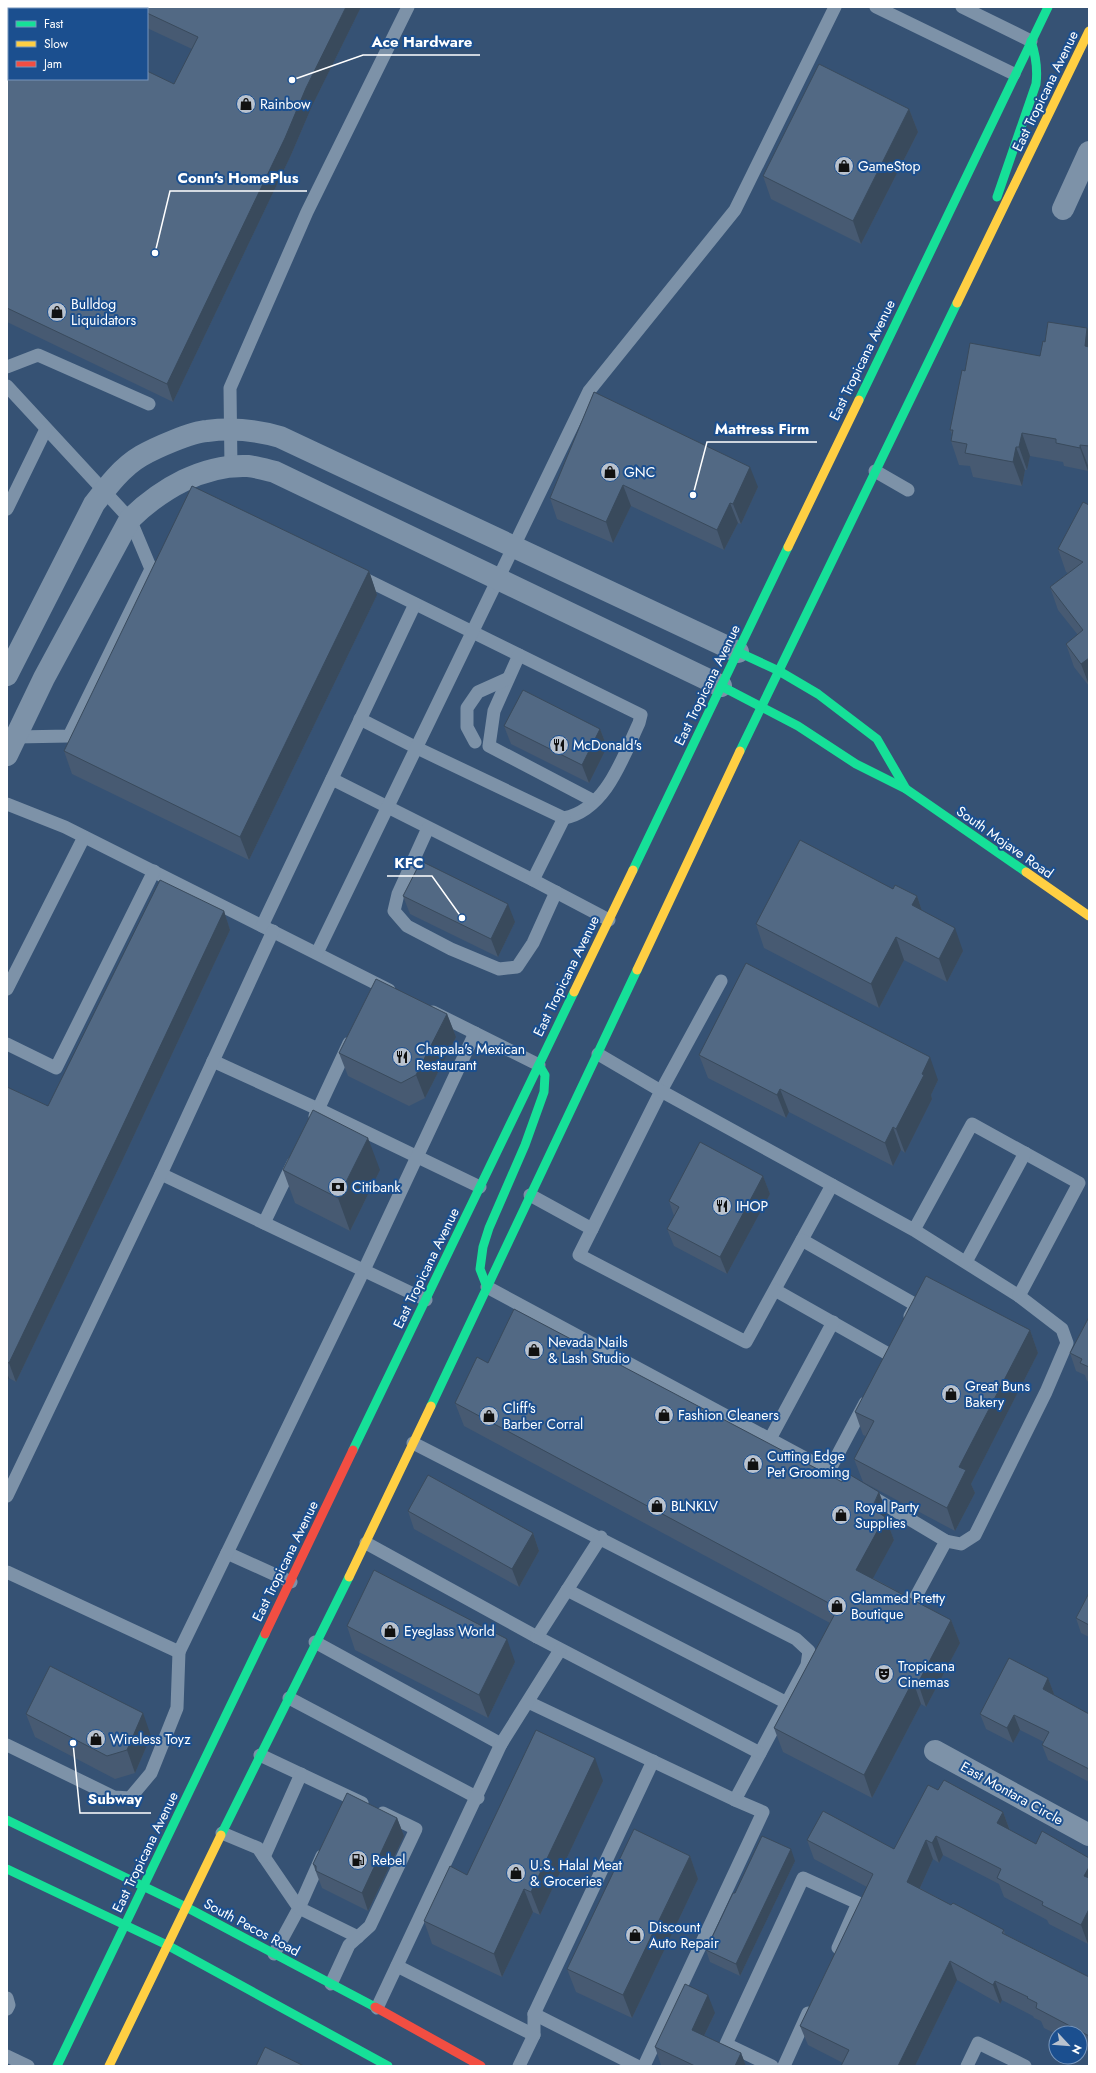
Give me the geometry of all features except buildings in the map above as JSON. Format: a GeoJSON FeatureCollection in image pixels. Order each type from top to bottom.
{"type":"FeatureCollection","features":[{"type":"Feature","properties":{"kind":"main road","name":"East Tropicana Avenue"},"geometry":{"type":"LineString","coordinates":[[57,2066],[738,652],[1014,74],[1048,7]]}},
{"type":"Feature","properties":{"kind":"main road","name":"East Tropicana Avenue"},"geometry":{"type":"LineString","coordinates":[[109,2066],[315,1642],[366,1543],[761,707],[1089,31]]}},
{"type":"Feature","properties":{"kind":"main road"},"geometry":{"type":"LineString","coordinates":[[988,241],[993,209],[1010,155],[1035,90],[1038,65],[1036,50],[1031,41]]}},
{"type":"Feature","properties":{"kind":"main road","name":"South Mojave Road"},"geometry":{"type":"LineString","coordinates":[[738,652],[779,671],[834,705],[877,739],[906,789]]}},
{"type":"Feature","properties":{"kind":"main road","name":"South Mojave Road"},"geometry":{"type":"LineString","coordinates":[[721,686],[817,738],[856,764],[906,789],[1089,916]]}},
{"type":"Feature","properties":{"kind":"main road"},"geometry":{"type":"LineString","coordinates":[[486,1287],[480,1268],[483,1247],[489,1228],[525,1145],[544,1092],[545,1075],[539,1065]]}},
{"type":"Feature","properties":{"kind":"main road","name":"South Pecos Road"},"geometry":{"type":"LineString","coordinates":[[7,1820],[186,1907],[377,2008],[481,2066]]}},
{"type":"Feature","properties":{"kind":"main road"},"geometry":{"type":"LineString","coordinates":[[7,1869],[168,1945],[388,2066]]}},
{"type":"Feature","properties":{"kind":"street"},"geometry":{"type":"LineString","coordinates":[[1063,208],[1089,152]]}},
{"type":"Feature","properties":{"kind":"street"},"geometry":{"type":"LineString","coordinates":[[7,675],[94,504],[104,491],[117,476],[140,456],[167,444],[205,431],[256,430],[280,436],[514,548],[738,652]]}},
{"type":"Feature","properties":{"kind":"street"},"geometry":{"type":"LineString","coordinates":[[13,735],[130,519],[146,503],[184,487],[211,470],[248,466],[275,472],[721,686]]}},
{"type":"Feature","properties":{"kind":"street","name":"East Montara Circle"},"geometry":{"type":"LineString","coordinates":[[935,1751],[1089,1835]]}},
{"type":"Feature","properties":{"kind":"lane"},"geometry":{"type":"LineString","coordinates":[[231,468],[230,388],[307,212],[408,7]]}},
{"type":"Feature","properties":{"kind":"lane"},"geometry":{"type":"LineString","coordinates":[[317,953],[589,391],[735,210],[835,7]]}},
{"type":"Feature","properties":{"kind":"lane"},"geometry":{"type":"LineString","coordinates":[[876,7],[1014,74]]}},
{"type":"Feature","properties":{"kind":"lane"},"geometry":{"type":"LineString","coordinates":[[962,7],[1031,41]]}},
{"type":"Feature","properties":{"kind":"lane"},"geometry":{"type":"LineString","coordinates":[[7,367],[38,355],[149,404]]}},
{"type":"Feature","properties":{"kind":"lane"},"geometry":{"type":"LineString","coordinates":[[7,386],[130,519],[151,569],[69,736],[13,735]]}},
{"type":"Feature","properties":{"kind":"lane"},"geometry":{"type":"LineString","coordinates":[[7,509],[46,429]]}},
{"type":"Feature","properties":{"kind":"lane"},"geometry":{"type":"LineString","coordinates":[[875,471],[908,490]]}},
{"type":"Feature","properties":{"kind":"lane"},"geometry":{"type":"LineString","coordinates":[[344,568],[641,715],[639,723],[615,774],[594,802],[576,816],[564,818],[417,748],[360,719]]}},
{"type":"Feature","properties":{"kind":"lane"},"geometry":{"type":"LineString","coordinates":[[7,1496],[161,1174],[213,1061],[332,779],[415,604]]}},
{"type":"Feature","properties":{"kind":"lane"},"geometry":{"type":"LineString","coordinates":[[519,655],[494,711],[489,746],[594,802]]}},
{"type":"Feature","properties":{"kind":"lane"},"geometry":{"type":"LineString","coordinates":[[476,742],[467,727],[467,708],[478,692],[507,679]]}},
{"type":"Feature","properties":{"kind":"lane"},"geometry":{"type":"LineString","coordinates":[[332,779],[609,920]]}},
{"type":"Feature","properties":{"kind":"lane"},"geometry":{"type":"LineString","coordinates":[[7,804],[65,827],[398,994]]}},
{"type":"Feature","properties":{"kind":"lane"},"geometry":{"type":"LineString","coordinates":[[533,880],[564,818]]}},
{"type":"Feature","properties":{"kind":"lane"},"geometry":{"type":"LineString","coordinates":[[428,828],[398,894],[394,911],[407,926],[451,949],[499,969],[517,967],[534,943],[556,892]]}},
{"type":"Feature","properties":{"kind":"lane"},"geometry":{"type":"LineString","coordinates":[[7,989],[84,837]]}},
{"type":"Feature","properties":{"kind":"lane"},"geometry":{"type":"LineString","coordinates":[[7,1044],[56,1068],[154,872]]}},
{"type":"Feature","properties":{"kind":"lane"},"geometry":{"type":"LineString","coordinates":[[721,981],[661,1091],[579,1255],[746,1342],[832,1185]]}},
{"type":"Feature","properties":{"kind":"lane"},"geometry":{"type":"LineString","coordinates":[[371,997],[377,984]]}},
{"type":"Feature","properties":{"kind":"lane"},"geometry":{"type":"LineString","coordinates":[[419,1005],[539,1065]]}},
{"type":"Feature","properties":{"kind":"lane"},"geometry":{"type":"LineString","coordinates":[[309,1128],[355,1030]]}},
{"type":"Feature","properties":{"kind":"lane"},"geometry":{"type":"LineString","coordinates":[[7,1744],[114,1797],[130,1798],[151,1773],[177,1708],[179,1652],[364,1270],[475,1033]]}},
{"type":"Feature","properties":{"kind":"lane"},"geometry":{"type":"LineString","coordinates":[[486,1287],[829,1471],[946,1541],[961,1544],[975,1535],[1046,1392],[1067,1342],[1062,1329],[1019,1296],[914,1230],[661,1091],[598,1054]]}},
{"type":"Feature","properties":{"kind":"lane"},"geometry":{"type":"LineString","coordinates":[[213,1061],[318,1109],[480,1187]]}},
{"type":"Feature","properties":{"kind":"lane"},"geometry":{"type":"LineString","coordinates":[[914,1230],[972,1124],[1079,1183],[1019,1296]]}},
{"type":"Feature","properties":{"kind":"lane"},"geometry":{"type":"LineString","coordinates":[[966,1262],[1025,1153]]}},
{"type":"Feature","properties":{"kind":"lane"},"geometry":{"type":"LineString","coordinates":[[264,1223],[297,1154]]}},
{"type":"Feature","properties":{"kind":"lane"},"geometry":{"type":"LineString","coordinates":[[161,1174],[426,1300]]}},
{"type":"Feature","properties":{"kind":"lane"},"geometry":{"type":"LineString","coordinates":[[530,1195],[592,1228]]}},
{"type":"Feature","properties":{"kind":"lane"},"geometry":{"type":"LineString","coordinates":[[802,1240],[916,1304],[903,1330]]}},
{"type":"Feature","properties":{"kind":"lane"},"geometry":{"type":"LineString","coordinates":[[775,1290],[890,1355]]}},
{"type":"Feature","properties":{"kind":"lane"},"geometry":{"type":"LineString","coordinates":[[770,1439],[833,1322]]}},
{"type":"Feature","properties":{"kind":"lane"},"geometry":{"type":"LineString","coordinates":[[882,1368],[896,1342]]}},
{"type":"Feature","properties":{"kind":"lane"},"geometry":{"type":"LineString","coordinates":[[829,1471],[872,1389]]}},
{"type":"Feature","properties":{"kind":"lane"},"geometry":{"type":"LineString","coordinates":[[413,1443],[796,1639],[809,1651],[807,1665],[735,1800]]}},
{"type":"Feature","properties":{"kind":"lane"},"geometry":{"type":"LineString","coordinates":[[537,1638],[601,1538]]}},
{"type":"Feature","properties":{"kind":"lane"},"geometry":{"type":"LineString","coordinates":[[914,1600],[946,1541]]}},
{"type":"Feature","properties":{"kind":"lane"},"geometry":{"type":"LineString","coordinates":[[366,1543],[537,1638],[760,1753]]}},
{"type":"Feature","properties":{"kind":"lane"},"geometry":{"type":"LineString","coordinates":[[227,1553],[291,1582]]}},
{"type":"Feature","properties":{"kind":"lane"},"geometry":{"type":"LineString","coordinates":[[7,1572],[179,1652]]}},
{"type":"Feature","properties":{"kind":"lane"},"geometry":{"type":"LineString","coordinates":[[567,1590],[786,1703]]}},
{"type":"Feature","properties":{"kind":"lane"},"geometry":{"type":"LineString","coordinates":[[315,1642],[502,1744]]}},
{"type":"Feature","properties":{"kind":"lane"},"geometry":{"type":"LineString","coordinates":[[377,2008],[478,1798],[502,1744],[560,1650]]}},
{"type":"Feature","properties":{"kind":"lane"},"geometry":{"type":"LineString","coordinates":[[289,1698],[478,1798]]}},
{"type":"Feature","properties":{"kind":"lane"},"geometry":{"type":"LineString","coordinates":[[528,1702],[763,1812],[644,2066]]}},
{"type":"Feature","properties":{"kind":"lane"},"geometry":{"type":"LineString","coordinates":[[260,1755],[416,1829],[370,1926],[349,1945],[331,1984]]}},
{"type":"Feature","properties":{"kind":"lane"},"geometry":{"type":"LineString","coordinates":[[518,2066],[534,2035],[534,2014],[653,1761]]}},
{"type":"Feature","properties":{"kind":"lane"},"geometry":{"type":"LineString","coordinates":[[264,1857],[301,1774]]}},
{"type":"Feature","properties":{"kind":"lane"},"geometry":{"type":"LineString","coordinates":[[343,1811],[349,1797]]}},
{"type":"Feature","properties":{"kind":"lane"},"geometry":{"type":"LineString","coordinates":[[222,1833],[258,1848],[299,1908],[358,1937]]}},
{"type":"Feature","properties":{"kind":"lane"},"geometry":{"type":"LineString","coordinates":[[274,1954],[299,1908],[327,1845]]}},
{"type":"Feature","properties":{"kind":"lane"},"geometry":{"type":"LineString","coordinates":[[772,2066],[726,2044],[803,1878],[858,1903],[833,1959]]}},
{"type":"Feature","properties":{"kind":"lane"},"geometry":{"type":"LineString","coordinates":[[397,1966],[534,2035]]}},
{"type":"Feature","properties":{"kind":"lane"},"geometry":{"type":"LineString","coordinates":[[7,1998],[9,2005],[7,2009]]}},
{"type":"Feature","properties":{"kind":"lane"},"geometry":{"type":"LineString","coordinates":[[784,2066],[813,2002]]}},
{"type":"Feature","properties":{"kind":"lane"},"geometry":{"type":"LineString","coordinates":[[534,2014],[637,2066]]}},
{"type":"Feature","properties":{"kind":"lane"},"geometry":{"type":"LineString","coordinates":[[967,2066],[978,2043],[1025,2066]]}},
{"type":"Feature","properties":{"kind":"lane"},"geometry":{"type":"LineString","coordinates":[[7,2056],[28,2066]]}},
{"type":"Feature","properties":{"kind":"traffic: fast"},"geometry":{"type":"LineString","coordinates":[[859,400],[1048,7]]}},
{"type":"Feature","properties":{"kind":"traffic: fast"},"geometry":{"type":"LineString","coordinates":[[997,197],[1036,84],[1036,62],[1031,41]]}},
{"type":"Feature","properties":{"kind":"traffic: fast"},"geometry":{"type":"LineString","coordinates":[[740,751],[957,303]]}},
{"type":"Feature","properties":{"kind":"traffic: fast"},"geometry":{"type":"LineString","coordinates":[[633,870],[788,547]]}},
{"type":"Feature","properties":{"kind":"traffic: fast"},"geometry":{"type":"LineString","coordinates":[[738,652],[779,671],[818,694],[877,739],[906,789]]}},
{"type":"Feature","properties":{"kind":"traffic: fast"},"geometry":{"type":"LineString","coordinates":[[721,686],[798,726],[856,764],[906,789],[1026,872]]}},
{"type":"Feature","properties":{"kind":"traffic: fast"},"geometry":{"type":"LineString","coordinates":[[431,1406],[637,970]]}},
{"type":"Feature","properties":{"kind":"traffic: fast"},"geometry":{"type":"LineString","coordinates":[[353,1450],[574,992]]}},
{"type":"Feature","properties":{"kind":"traffic: fast"},"geometry":{"type":"LineString","coordinates":[[487,1287],[480,1269],[483,1247],[489,1228],[525,1145],[544,1092],[545,1075],[539,1065]]}},
{"type":"Feature","properties":{"kind":"traffic: fast"},"geometry":{"type":"LineString","coordinates":[[221,1835],[349,1577]]}},
{"type":"Feature","properties":{"kind":"traffic: fast"},"geometry":{"type":"LineString","coordinates":[[57,2066],[265,1634]]}},
{"type":"Feature","properties":{"kind":"traffic: fast"},"geometry":{"type":"LineString","coordinates":[[7,1820],[186,1907],[375,2007]]}},
{"type":"Feature","properties":{"kind":"traffic: fast"},"geometry":{"type":"LineString","coordinates":[[7,1869],[167,1945],[388,2066]]}},
{"type":"Feature","properties":{"kind":"traffic: slow"},"geometry":{"type":"LineString","coordinates":[[957,303],[1089,31]]}},
{"type":"Feature","properties":{"kind":"traffic: slow"},"geometry":{"type":"LineString","coordinates":[[788,547],[859,400]]}},
{"type":"Feature","properties":{"kind":"traffic: slow"},"geometry":{"type":"LineString","coordinates":[[637,970],[740,751]]}},
{"type":"Feature","properties":{"kind":"traffic: slow"},"geometry":{"type":"LineString","coordinates":[[574,992],[633,870]]}},
{"type":"Feature","properties":{"kind":"traffic: slow"},"geometry":{"type":"LineString","coordinates":[[1026,872],[1089,916]]}},
{"type":"Feature","properties":{"kind":"traffic: slow"},"geometry":{"type":"LineString","coordinates":[[349,1577],[431,1406]]}},
{"type":"Feature","properties":{"kind":"traffic: slow"},"geometry":{"type":"LineString","coordinates":[[109,2066],[221,1835]]}},
{"type":"Feature","properties":{"kind":"traffic: jam"},"geometry":{"type":"LineString","coordinates":[[265,1634],[353,1450]]}},
{"type":"Feature","properties":{"kind":"traffic: jam"},"geometry":{"type":"LineString","coordinates":[[375,2007],[481,2066]]}},
{"type":"Feature","properties":{"kind":"place","name":"Ace Hardware"},"geometry":{"type":"Point","coordinates":[292,80]}},
{"type":"Feature","properties":{"kind":"place","name":"Rainbow"},"geometry":{"type":"Point","coordinates":[246,104]}},
{"type":"Feature","properties":{"kind":"place","name":"GameStop"},"geometry":{"type":"Point","coordinates":[844,166]}},
{"type":"Feature","properties":{"kind":"place","name":"Conn's HomePlus"},"geometry":{"type":"Point","coordinates":[155,253]}},
{"type":"Feature","properties":{"kind":"place","name":"Bulldog Liquidators"},"geometry":{"type":"Point","coordinates":[57,312]}},
{"type":"Feature","properties":{"kind":"place","name":"GNC"},"geometry":{"type":"Point","coordinates":[610,472]}},
{"type":"Feature","properties":{"kind":"place","name":"Mattress Firm"},"geometry":{"type":"Point","coordinates":[693,495]}},
{"type":"Feature","properties":{"kind":"place","name":"McDonald's"},"geometry":{"type":"Point","coordinates":[559,745]}},
{"type":"Feature","properties":{"kind":"place","name":"KFC"},"geometry":{"type":"Point","coordinates":[462,918]}},
{"type":"Feature","properties":{"kind":"place","name":"Chapala's Mexican Restaurant"},"geometry":{"type":"Point","coordinates":[402,1057]}},
{"type":"Feature","properties":{"kind":"place","name":"Citibank"},"geometry":{"type":"Point","coordinates":[338,1187]}},
{"type":"Feature","properties":{"kind":"place","name":"IHOP"},"geometry":{"type":"Point","coordinates":[722,1206]}},
{"type":"Feature","properties":{"kind":"place","name":"Nevada Nails & Lash Studio"},"geometry":{"type":"Point","coordinates":[534,1350]}},
{"type":"Feature","properties":{"kind":"place","name":"Great Buns Bakery"},"geometry":{"type":"Point","coordinates":[951,1394]}},
{"type":"Feature","properties":{"kind":"place","name":"Fashion Cleaners"},"geometry":{"type":"Point","coordinates":[664,1415]}},
{"type":"Feature","properties":{"kind":"place","name":"Cliff's Barber Corral"},"geometry":{"type":"Point","coordinates":[489,1416]}},
{"type":"Feature","properties":{"kind":"place","name":"Cutting Edge Pet Grooming"},"geometry":{"type":"Point","coordinates":[753,1464]}},
{"type":"Feature","properties":{"kind":"place","name":"BLNKLV"},"geometry":{"type":"Point","coordinates":[657,1506]}},
{"type":"Feature","properties":{"kind":"place","name":"Royal Party Supplies"},"geometry":{"type":"Point","coordinates":[841,1515]}},
{"type":"Feature","properties":{"kind":"place","name":"Glammed Pretty Boutique"},"geometry":{"type":"Point","coordinates":[837,1606]}},
{"type":"Feature","properties":{"kind":"place","name":"Eyeglass World"},"geometry":{"type":"Point","coordinates":[390,1631]}},
{"type":"Feature","properties":{"kind":"place","name":"Tropicana Cinemas"},"geometry":{"type":"Point","coordinates":[884,1674]}},
{"type":"Feature","properties":{"kind":"place","name":"Wireless Toyz"},"geometry":{"type":"Point","coordinates":[96,1739]}},
{"type":"Feature","properties":{"kind":"place","name":"Subway"},"geometry":{"type":"Point","coordinates":[73,1743]}},
{"type":"Feature","properties":{"kind":"place","name":"Rebel"},"geometry":{"type":"Point","coordinates":[358,1860]}},
{"type":"Feature","properties":{"kind":"place","name":"U.S. Halal Meat & Groceries"},"geometry":{"type":"Point","coordinates":[516,1873]}},
{"type":"Feature","properties":{"kind":"place","name":"Discount Auto Repair"},"geometry":{"type":"Point","coordinates":[635,1935]}}]}
